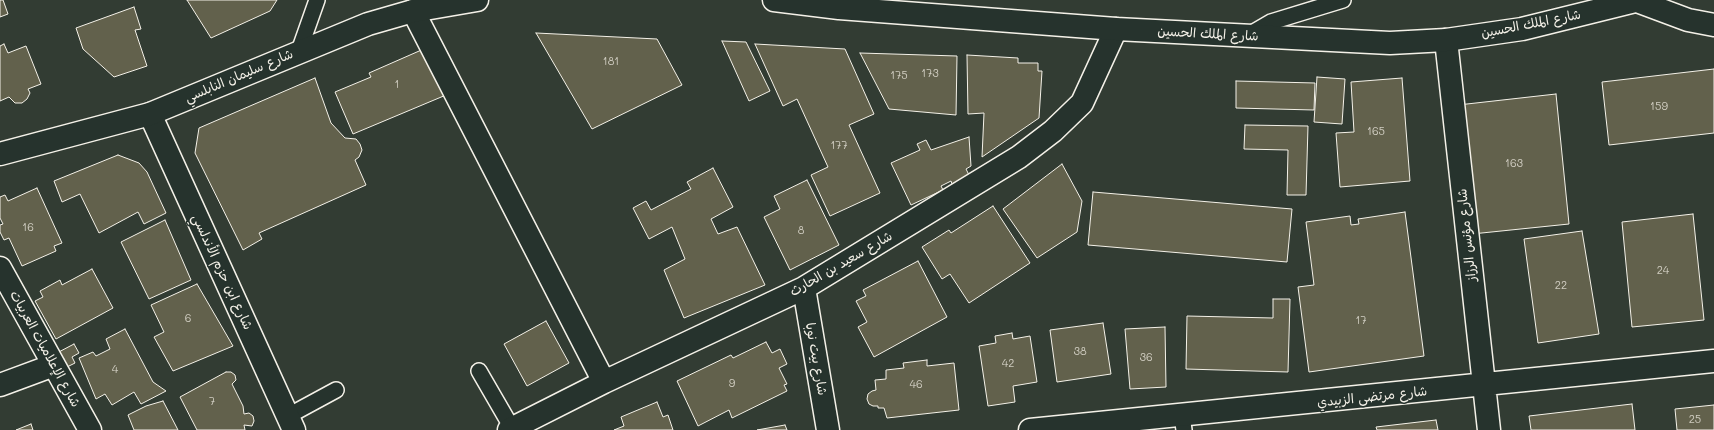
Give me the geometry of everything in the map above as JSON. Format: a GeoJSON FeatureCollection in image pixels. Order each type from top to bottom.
{"type":"FeatureCollection","features":[{"type":"Feature","properties":{"kind":"street","name":"شارع سليمان النابلسي"},"geometry":{"type":"LineString","coordinates":[[0,154],[150,114],[299,51],[368,24],[413,11],[477,0]]}},
{"type":"Feature","properties":{"kind":"street","name":"شارع الملك الحسين"},"geometry":{"type":"LineString","coordinates":[[774,0],[847,9],[1116,29],[1390,43],[1446,40],[1522,29],[1638,0]]}},
{"type":"Feature","properties":{"kind":"street"},"geometry":{"type":"LineString","coordinates":[[1638,0],[1688,20],[1714,25]]}},
{"type":"Feature","properties":{"kind":"street"},"geometry":{"type":"LineString","coordinates":[[413,11],[604,382]]}},
{"type":"Feature","properties":{"kind":"street","name":"شارع سعيد بن الحارث"},"geometry":{"type":"LineString","coordinates":[[510,429],[604,382],[804,288],[1019,157],[1053,132],[1082,103],[1116,29]]}},
{"type":"Feature","properties":{"kind":"street","name":"شارع مؤنس الرزاز"},"geometry":{"type":"LineString","coordinates":[[1446,40],[1489,430]]}},
{"type":"Feature","properties":{"kind":"street","name":"شارع ابن حزم الأندلسي"},"geometry":{"type":"LineString","coordinates":[[150,114],[291,423]]}},
{"type":"Feature","properties":{"kind":"street","name":"شارع الإعلاميات العربيات"},"geometry":{"type":"LineString","coordinates":[[0,268],[90,430]]}},
{"type":"Feature","properties":{"kind":"street","name":"شارع بيت نوبا"},"geometry":{"type":"LineString","coordinates":[[804,288],[828,430]]}},
{"type":"Feature","properties":{"kind":"street","name":"شارع مرتضى الزبيدي"},"geometry":{"type":"LineString","coordinates":[[1030,430],[1183,423],[1483,386],[1714,361]]}},
{"type":"Feature","properties":{"kind":"street"},"geometry":{"type":"LineString","coordinates":[[0,385],[54,365]]}},
{"type":"Feature","properties":{"kind":"lane"},"geometry":{"type":"LineString","coordinates":[[299,51],[317,0]]}},
{"type":"Feature","properties":{"kind":"lane"},"geometry":{"type":"LineString","coordinates":[[1248,36],[1271,22],[1344,0]]}},
{"type":"Feature","properties":{"kind":"lane"},"geometry":{"type":"LineString","coordinates":[[479,371],[510,429]]}},
{"type":"Feature","properties":{"kind":"lane"},"geometry":{"type":"LineString","coordinates":[[291,423],[336,390]]}},
{"type":"Feature","properties":{"kind":"building"},"geometry":{"type":"Polygon","coordinates":[[[0,0],[3,0],[8,14],[0,17],[0,0]]]}},
{"type":"Feature","properties":{"kind":"building"},"geometry":{"type":"Polygon","coordinates":[[[187,0],[277,0],[270,11],[211,38],[187,0]]]}},
{"type":"Feature","properties":{"kind":"building"},"geometry":{"type":"Polygon","coordinates":[[[134,7],[141,29],[135,30],[147,66],[114,77],[83,49],[76,28],[134,7]]]}},
{"type":"Feature","properties":{"kind":"building"},"geometry":{"type":"Polygon","coordinates":[[[536,33],[657,39],[682,85],[592,129],[536,33]]]}},
{"type":"Feature","properties":{"kind":"building"},"geometry":{"type":"Polygon","coordinates":[[[722,41],[746,42],[770,91],[749,101],[722,41]]]}},
{"type":"Feature","properties":{"kind":"building"},"geometry":{"type":"Polygon","coordinates":[[[4,44],[8,53],[26,46],[41,84],[28,89],[30,93],[27,99],[22,103],[15,103],[9,97],[0,101],[0,46],[4,44]]]}},
{"type":"Feature","properties":{"kind":"building"},"geometry":{"type":"Polygon","coordinates":[[[755,44],[845,49],[874,114],[849,125],[880,193],[830,216],[811,175],[828,167],[797,99],[783,106],[755,44]]]}},
{"type":"Feature","properties":{"kind":"building"},"geometry":{"type":"Polygon","coordinates":[[[426,48],[446,95],[353,134],[335,92],[371,77],[369,73],[426,48]]]}},
{"type":"Feature","properties":{"kind":"building"},"geometry":{"type":"Polygon","coordinates":[[[860,53],[957,56],[956,115],[889,109],[860,53]]]}},
{"type":"Feature","properties":{"kind":"building"},"geometry":{"type":"Polygon","coordinates":[[[967,55],[1018,58],[1018,63],[1038,63],[1038,71],[1042,71],[1039,118],[982,157],[984,113],[968,114],[967,55]]]}},
{"type":"Feature","properties":{"kind":"building"},"geometry":{"type":"Polygon","coordinates":[[[1714,69],[1714,133],[1609,145],[1602,82],[1714,69]]]}},
{"type":"Feature","properties":{"kind":"building"},"geometry":{"type":"Polygon","coordinates":[[[1317,77],[1345,79],[1342,124],[1314,122],[1317,77]]]}},
{"type":"Feature","properties":{"kind":"building"},"geometry":{"type":"Polygon","coordinates":[[[315,78],[331,123],[345,138],[356,139],[360,144],[362,150],[359,157],[355,160],[366,185],[259,233],[262,239],[243,250],[195,153],[199,128],[315,78]]]}},
{"type":"Feature","properties":{"kind":"building"},"geometry":{"type":"Polygon","coordinates":[[[1402,78],[1410,181],[1340,187],[1336,133],[1354,132],[1351,82],[1402,78]]]}},
{"type":"Feature","properties":{"kind":"building"},"geometry":{"type":"Polygon","coordinates":[[[1236,81],[1315,83],[1314,110],[1236,108],[1236,81]]]}},
{"type":"Feature","properties":{"kind":"building"},"geometry":{"type":"Polygon","coordinates":[[[1556,94],[1569,224],[1472,234],[1458,105],[1556,94]]]}},
{"type":"Feature","properties":{"kind":"building"},"geometry":{"type":"Polygon","coordinates":[[[1245,125],[1308,126],[1306,195],[1287,195],[1288,150],[1244,149],[1245,125]]]}},
{"type":"Feature","properties":{"kind":"building"},"geometry":{"type":"Polygon","coordinates":[[[969,137],[971,166],[966,169],[969,175],[952,184],[951,181],[941,186],[943,190],[911,205],[891,163],[920,150],[917,144],[926,140],[931,150],[969,137]]]}},
{"type":"Feature","properties":{"kind":"building"},"geometry":{"type":"Polygon","coordinates":[[[118,155],[139,163],[147,172],[166,213],[144,224],[138,212],[99,233],[80,194],[62,202],[54,181],[118,155]]]}},
{"type":"Feature","properties":{"kind":"building"},"geometry":{"type":"Polygon","coordinates":[[[1062,164],[1082,201],[1077,232],[1037,258],[1003,209],[1062,164]]]}},
{"type":"Feature","properties":{"kind":"building"},"geometry":{"type":"Polygon","coordinates":[[[713,168],[733,207],[711,219],[718,234],[737,227],[765,285],[684,318],[664,270],[685,259],[672,227],[649,239],[633,208],[646,201],[651,210],[691,189],[687,182],[713,168]]]}},
{"type":"Feature","properties":{"kind":"building"},"geometry":{"type":"Polygon","coordinates":[[[807,180],[839,245],[790,270],[764,217],[780,209],[774,196],[807,180]]]}},
{"type":"Feature","properties":{"kind":"building"},"geometry":{"type":"Polygon","coordinates":[[[37,188],[62,243],[54,246],[56,251],[22,266],[9,238],[4,240],[0,232],[0,225],[3,224],[0,218],[0,197],[5,195],[8,201],[37,188]]]}},
{"type":"Feature","properties":{"kind":"building"},"geometry":{"type":"Polygon","coordinates":[[[1093,192],[1292,209],[1287,262],[1088,245],[1093,192]]]}},
{"type":"Feature","properties":{"kind":"building"},"geometry":{"type":"Polygon","coordinates":[[[993,206],[1030,263],[969,303],[950,274],[942,279],[922,247],[949,230],[951,233],[993,206]]]}},
{"type":"Feature","properties":{"kind":"building"},"geometry":{"type":"Polygon","coordinates":[[[1405,212],[1424,356],[1309,372],[1298,287],[1314,285],[1306,222],[1350,216],[1351,225],[1359,224],[1358,219],[1405,212]]]}},
{"type":"Feature","properties":{"kind":"building"},"geometry":{"type":"Polygon","coordinates":[[[1693,214],[1704,320],[1632,327],[1622,222],[1693,214]]]}},
{"type":"Feature","properties":{"kind":"building"},"geometry":{"type":"Polygon","coordinates":[[[165,220],[191,280],[149,299],[121,242],[165,220]]]}},
{"type":"Feature","properties":{"kind":"building"},"geometry":{"type":"Polygon","coordinates":[[[1582,231],[1599,334],[1538,343],[1524,239],[1582,231]]]}},
{"type":"Feature","properties":{"kind":"building"},"geometry":{"type":"Polygon","coordinates":[[[918,261],[947,317],[874,357],[858,327],[867,322],[856,301],[866,296],[863,290],[918,261]]]}},
{"type":"Feature","properties":{"kind":"building"},"geometry":{"type":"Polygon","coordinates":[[[92,269],[113,308],[56,339],[35,301],[43,297],[40,291],[60,280],[62,285],[92,269]]]}},
{"type":"Feature","properties":{"kind":"building"},"geometry":{"type":"Polygon","coordinates":[[[197,284],[233,346],[173,371],[154,337],[164,332],[151,305],[197,284]]]}},
{"type":"Feature","properties":{"kind":"building"},"geometry":{"type":"Polygon","coordinates":[[[1273,299],[1290,299],[1288,372],[1186,369],[1187,316],[1273,318],[1273,299]]]}},
{"type":"Feature","properties":{"kind":"building"},"geometry":{"type":"Polygon","coordinates":[[[546,321],[569,363],[527,386],[504,344],[546,321]]]}},
{"type":"Feature","properties":{"kind":"building"},"geometry":{"type":"Polygon","coordinates":[[[1103,323],[1111,374],[1057,382],[1050,330],[1103,323]]]}},
{"type":"Feature","properties":{"kind":"building"},"geometry":{"type":"Polygon","coordinates":[[[1165,327],[1166,387],[1130,389],[1125,329],[1165,327]]]}},
{"type":"Feature","properties":{"kind":"building"},"geometry":{"type":"Polygon","coordinates":[[[125,329],[153,382],[166,391],[141,404],[134,392],[112,405],[105,394],[96,399],[79,358],[93,352],[96,356],[110,349],[106,339],[125,329]]]}},
{"type":"Feature","properties":{"kind":"building"},"geometry":{"type":"Polygon","coordinates":[[[1012,333],[1013,339],[1030,336],[1037,382],[1013,386],[1015,402],[988,406],[979,346],[996,343],[995,336],[1012,333]]]}},
{"type":"Feature","properties":{"kind":"building"},"geometry":{"type":"Polygon","coordinates":[[[766,342],[772,353],[780,349],[787,364],[779,368],[787,384],[784,385],[787,391],[732,418],[729,410],[698,426],[677,381],[731,355],[733,358],[766,342]]]}},
{"type":"Feature","properties":{"kind":"building"},"geometry":{"type":"Polygon","coordinates":[[[74,344],[79,353],[72,357],[75,363],[63,369],[55,354],[74,344]]]}},
{"type":"Feature","properties":{"kind":"building"},"geometry":{"type":"Polygon","coordinates":[[[927,360],[927,366],[954,363],[959,410],[887,418],[884,408],[878,408],[878,406],[869,404],[867,399],[868,394],[876,390],[875,380],[886,379],[886,370],[904,368],[903,363],[927,360]]]}},
{"type":"Feature","properties":{"kind":"building"},"geometry":{"type":"Polygon","coordinates":[[[226,372],[231,372],[235,375],[236,380],[232,384],[243,406],[244,414],[249,413],[253,416],[254,421],[252,426],[244,425],[245,430],[197,430],[180,397],[226,372]]]}},
{"type":"Feature","properties":{"kind":"building"},"geometry":{"type":"Polygon","coordinates":[[[163,401],[178,430],[134,430],[128,415],[146,406],[163,401]]]}},
{"type":"Feature","properties":{"kind":"building"},"geometry":{"type":"Polygon","coordinates":[[[657,402],[663,417],[668,415],[673,430],[614,430],[624,426],[621,417],[657,402]]]}},
{"type":"Feature","properties":{"kind":"building"},"geometry":{"type":"Polygon","coordinates":[[[1632,404],[1635,430],[1531,430],[1529,416],[1632,404]]]}},
{"type":"Feature","properties":{"kind":"building"},"geometry":{"type":"Polygon","coordinates":[[[1714,405],[1714,430],[1677,430],[1675,409],[1714,405]]]}},
{"type":"Feature","properties":{"kind":"building"},"geometry":{"type":"Polygon","coordinates":[[[1436,420],[1438,430],[1377,430],[1376,427],[1436,420]]]}},
{"type":"Feature","properties":{"kind":"building"},"geometry":{"type":"Polygon","coordinates":[[[31,424],[33,430],[16,430],[31,424]]]}},
{"type":"Feature","properties":{"kind":"building"},"geometry":{"type":"Polygon","coordinates":[[[785,425],[787,430],[757,430],[785,425]]]}}]}
